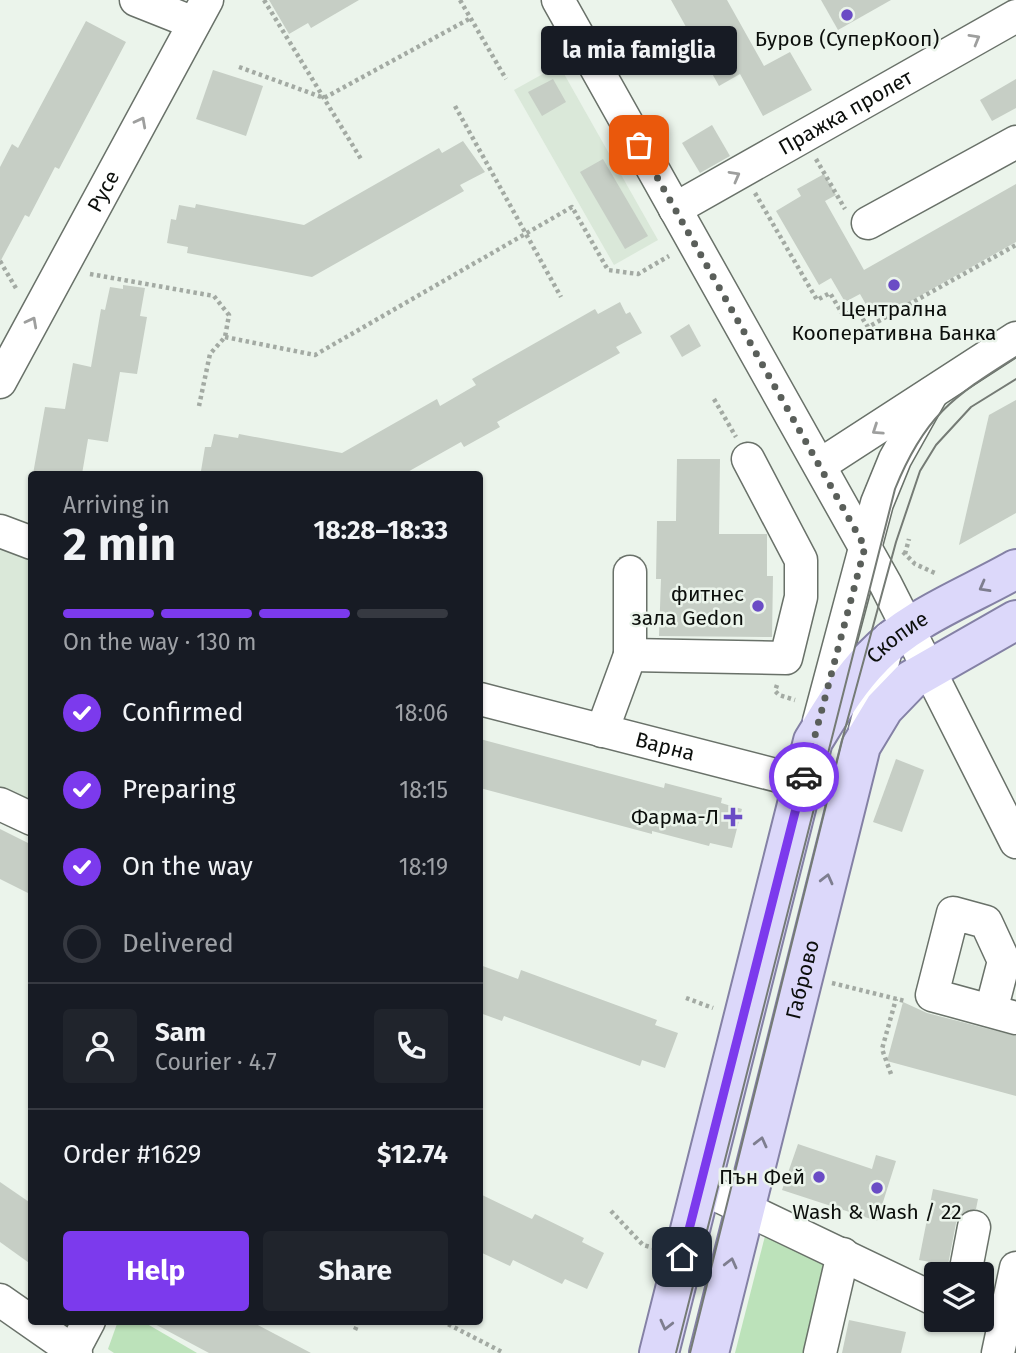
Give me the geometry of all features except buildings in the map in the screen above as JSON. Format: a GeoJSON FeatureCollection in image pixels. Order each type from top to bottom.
{"type":"FeatureCollection","features":[{"type":"Feature","properties":{"kind":"main road","name":"Скопие"},"geometry":{"type":"LineString","coordinates":[[813,741],[850,684],[897,626],[1016,569]]}},
{"type":"Feature","properties":{"kind":"main road","name":"Скопие"},"geometry":{"type":"LineString","coordinates":[[861,747],[896,694],[929,668],[1016,620]]}},
{"type":"Feature","properties":{"kind":"main road"},"geometry":{"type":"LineString","coordinates":[[659,1353],[813,741]]}},
{"type":"Feature","properties":{"kind":"main road","name":"Габрово"},"geometry":{"type":"LineString","coordinates":[[709,1353],[861,747]]}},
{"type":"Feature","properties":{"kind":"street"},"geometry":{"type":"LineString","coordinates":[[136,0],[200,11]]}},
{"type":"Feature","properties":{"kind":"street"},"geometry":{"type":"LineString","coordinates":[[558,0],[865,547],[897,626],[929,668],[1016,842]]}},
{"type":"Feature","properties":{"kind":"street","name":"Русе"},"geometry":{"type":"LineString","coordinates":[[0,382],[200,11]]}},
{"type":"Feature","properties":{"kind":"street","name":"Пражка пролет"},"geometry":{"type":"LineString","coordinates":[[675,209],[1016,16]]}},
{"type":"Feature","properties":{"kind":"street"},"geometry":{"type":"LineString","coordinates":[[868,223],[1016,142]]}},
{"type":"Feature","properties":{"kind":"street"},"geometry":{"type":"LineString","coordinates":[[820,465],[1016,338]]}},
{"type":"Feature","properties":{"kind":"street"},"geometry":{"type":"LineString","coordinates":[[813,741],[877,503],[895,459],[932,393]]}},
{"type":"Feature","properties":{"kind":"street"},"geometry":{"type":"LineString","coordinates":[[630,654],[786,657],[801,597],[801,560],[748,459]]}},
{"type":"Feature","properties":{"kind":"street"},"geometry":{"type":"LineString","coordinates":[[0,531],[28,542]]}},
{"type":"Feature","properties":{"kind":"street"},"geometry":{"type":"LineString","coordinates":[[602,731],[630,654],[630,572]]}},
{"type":"Feature","properties":{"kind":"street","name":"Габрово"},"geometry":{"type":"LineString","coordinates":[[861,747],[897,626]]}},
{"type":"Feature","properties":{"kind":"street","name":"Варна"},"geometry":{"type":"LineString","coordinates":[[483,700],[849,794]]}},
{"type":"Feature","properties":{"kind":"street"},"geometry":{"type":"LineString","coordinates":[[0,804],[28,817]]}},
{"type":"Feature","properties":{"kind":"street"},"geometry":{"type":"LineString","coordinates":[[953,913],[986,922],[1004,961],[1004,1015],[932,995],[953,913]]}},
{"type":"Feature","properties":{"kind":"street"},"geometry":{"type":"LineString","coordinates":[[700,1187],[924,1294]]}},
{"type":"Feature","properties":{"kind":"street"},"geometry":{"type":"LineString","coordinates":[[967,1262],[974,1227]]}},
{"type":"Feature","properties":{"kind":"street"},"geometry":{"type":"LineString","coordinates":[[820,1353],[843,1254]]}},
{"type":"Feature","properties":{"kind":"street"},"geometry":{"type":"LineString","coordinates":[[999,1334],[1016,1269]]}},
{"type":"Feature","properties":{"kind":"street"},"geometry":{"type":"LineString","coordinates":[[0,1300],[28,1320]]}},
{"type":"Feature","properties":{"kind":"street"},"geometry":{"type":"LineString","coordinates":[[36,1325],[74,1352],[87,1325]]}},
{"type":"Feature","properties":{"kind":"path"},"geometry":{"type":"LineString","coordinates":[[264,0],[361,159]]}},
{"type":"Feature","properties":{"kind":"path"},"geometry":{"type":"LineString","coordinates":[[460,0],[506,79]]}},
{"type":"Feature","properties":{"kind":"path"},"geometry":{"type":"LineString","coordinates":[[239,67],[324,99],[471,18]]}},
{"type":"Feature","properties":{"kind":"path"},"geometry":{"type":"LineString","coordinates":[[455,106],[561,297]]}},
{"type":"Feature","properties":{"kind":"path"},"geometry":{"type":"LineString","coordinates":[[803,137],[858,230],[868,223]]}},
{"type":"Feature","properties":{"kind":"path"},"geometry":{"type":"LineString","coordinates":[[760,202],[817,300],[830,293],[843,316],[857,310],[868,327],[1016,245]]}},
{"type":"Feature","properties":{"kind":"path"},"geometry":{"type":"LineString","coordinates":[[225,337],[315,355],[572,207],[608,270],[638,274],[694,241]]}},
{"type":"Feature","properties":{"kind":"path"},"geometry":{"type":"LineString","coordinates":[[61,270],[214,296],[229,315],[225,337],[210,354],[199,406]]}},
{"type":"Feature","properties":{"kind":"path"},"geometry":{"type":"LineString","coordinates":[[714,399],[748,459]]}},
{"type":"Feature","properties":{"kind":"path"},"geometry":{"type":"LineString","coordinates":[[909,539],[904,553],[929,573],[936,574]]}},
{"type":"Feature","properties":{"kind":"path"},"geometry":{"type":"LineString","coordinates":[[821,980],[907,1001],[932,995]]}},
{"type":"Feature","properties":{"kind":"path"},"geometry":{"type":"LineString","coordinates":[[686,998],[713,1008]]}},
{"type":"Feature","properties":{"kind":"path"},"geometry":{"type":"LineString","coordinates":[[891,1074],[882,1049],[896,999]]}},
{"type":"Feature","properties":{"kind":"path"},"geometry":{"type":"LineString","coordinates":[[611,1211],[643,1245],[654,1248]]}},
{"type":"Feature","properties":{"kind":"path"},"geometry":{"type":"LineString","coordinates":[[355,1330],[357,1325]]}},
{"type":"Feature","properties":{"kind":"path"},"geometry":{"type":"LineString","coordinates":[[450,1325],[504,1353]]}},
{"type":"Feature","properties":{"kind":"shaded area"},"geometry":{"type":"Polygon","coordinates":[[[559,65],[658,240],[614,265],[514,90],[559,65]]]}},
{"type":"Feature","properties":{"kind":"shaded area"},"geometry":{"type":"Polygon","coordinates":[[[0,531],[28,542],[28,818],[0,804],[0,531]]]}},
{"type":"Feature","properties":{"kind":"green space"},"geometry":{"type":"Polygon","coordinates":[[[765,1236],[833,1265],[812,1353],[735,1353],[765,1236]]]}},
{"type":"Feature","properties":{"kind":"green space"},"geometry":{"type":"Polygon","coordinates":[[[117,1325],[149,1325],[197,1353],[114,1353],[108,1349],[117,1325]]]}},
{"type":"Feature","properties":{"kind":"tram line"},"geometry":{"type":"LineString","coordinates":[[676,1353],[895,489],[917,444],[942,411],[974,384],[1016,357]]}},
{"type":"Feature","properties":{"kind":"tram line"},"geometry":{"type":"LineString","coordinates":[[690,1353],[845,729],[896,542],[920,471],[936,445],[971,407],[1016,379]]}},
{"type":"Feature","properties":{"kind":"way so far"},"geometry":{"type":"LineString","coordinates":[[639,145],[865,547],[804,777]]}},
{"type":"Feature","properties":{"kind":"place","name":"Буров (СуперКооп)"},"geometry":{"type":"Point","coordinates":[847,15]}},
{"type":"Feature","properties":{"kind":"place","name":"la mia famiglia"},"geometry":{"type":"Point","coordinates":[639,145]}},
{"type":"Feature","properties":{"kind":"place","name":"Централна Кооперативна Банка"},"geometry":{"type":"Point","coordinates":[894,285]}},
{"type":"Feature","properties":{"kind":"place","name":"фитнес зала Gedon"},"geometry":{"type":"Point","coordinates":[758,606]}},
{"type":"Feature","properties":{"kind":"place","name":"Фарма-Л"},"geometry":{"type":"Point","coordinates":[733,817]}},
{"type":"Feature","properties":{"kind":"place","name":"Пън Фей"},"geometry":{"type":"Point","coordinates":[819,1177]}},
{"type":"Feature","properties":{"kind":"place","name":"Wash & Wash / 22"},"geometry":{"type":"Point","coordinates":[877,1188]}},
{"type":"Feature","properties":{"kind":"route"},"geometry":{"type":"LineString","coordinates":[[682,1257],[804,777]]}}]}
